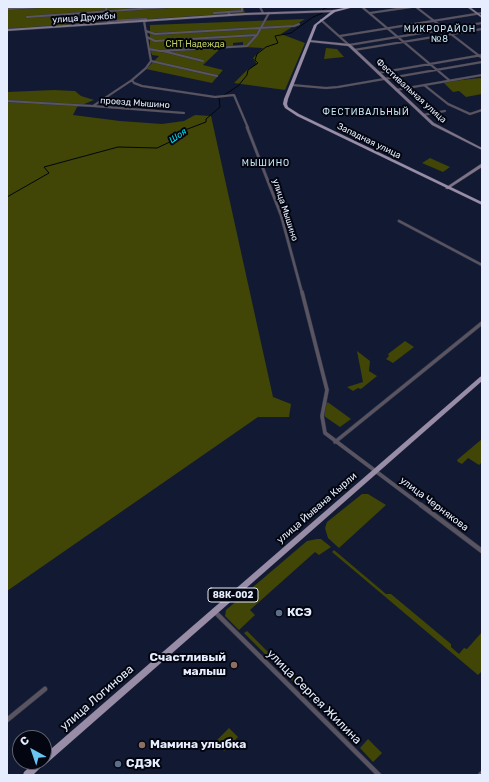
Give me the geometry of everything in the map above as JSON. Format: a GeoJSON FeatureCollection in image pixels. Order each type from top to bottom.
{"type":"FeatureCollection","features":[{"type":"Feature","properties":{"kind":"main road","name":"улица Дружбы"},"geometry":{"type":"LineString","coordinates":[[7,30],[108,22],[263,13],[334,11],[353,7]]}},
{"type":"Feature","properties":{"kind":"main road"},"geometry":{"type":"LineString","coordinates":[[468,7],[480,14],[482,17]]}},
{"type":"Feature","properties":{"kind":"main road","name":"Западная улица"},"geometry":{"type":"LineString","coordinates":[[334,11],[321,20],[315,27],[285,104],[292,112],[482,204]]}},
{"type":"Feature","properties":{"kind":"main road"},"geometry":{"type":"LineString","coordinates":[[310,41],[349,44]]}},
{"type":"Feature","properties":{"kind":"main road","name":"Фестивальная улица"},"geometry":{"type":"LineString","coordinates":[[349,44],[423,115],[438,126],[482,149]]}},
{"type":"Feature","properties":{"kind":"main road"},"geometry":{"type":"LineString","coordinates":[[447,188],[482,165]]}},
{"type":"Feature","properties":{"kind":"main road","name":"улица Йывана Кырли"},"geometry":{"type":"LineString","coordinates":[[165,654],[482,378]]}},
{"type":"Feature","properties":{"kind":"main road","name":"улица Логинова"},"geometry":{"type":"LineString","coordinates":[[52,753],[165,654]]}},
{"type":"Feature","properties":{"kind":"street"},"geometry":{"type":"LineString","coordinates":[[7,9],[38,7]]}},
{"type":"Feature","properties":{"kind":"street"},"geometry":{"type":"LineString","coordinates":[[106,7],[108,22]]}},
{"type":"Feature","properties":{"kind":"street"},"geometry":{"type":"LineString","coordinates":[[27,17],[167,7]]}},
{"type":"Feature","properties":{"kind":"street"},"geometry":{"type":"LineString","coordinates":[[214,13],[242,11],[242,7]]}},
{"type":"Feature","properties":{"kind":"street"},"geometry":{"type":"LineString","coordinates":[[260,7],[263,13]]}},
{"type":"Feature","properties":{"kind":"street"},"geometry":{"type":"LineString","coordinates":[[362,7],[449,80]]}},
{"type":"Feature","properties":{"kind":"street"},"geometry":{"type":"LineString","coordinates":[[370,13],[411,7]]}},
{"type":"Feature","properties":{"kind":"street"},"geometry":{"type":"LineString","coordinates":[[416,7],[481,56]]}},
{"type":"Feature","properties":{"kind":"street"},"geometry":{"type":"LineString","coordinates":[[149,49],[160,50],[247,46],[257,35],[269,13]]}},
{"type":"Feature","properties":{"kind":"street"},"geometry":{"type":"LineString","coordinates":[[340,36],[480,14]]}},
{"type":"Feature","properties":{"kind":"street","name":"Фестивальная улица"},"geometry":{"type":"LineString","coordinates":[[321,20],[349,44]]}},
{"type":"Feature","properties":{"kind":"street"},"geometry":{"type":"LineString","coordinates":[[132,80],[146,68],[151,61],[145,21]]}},
{"type":"Feature","properties":{"kind":"street"},"geometry":{"type":"LineString","coordinates":[[349,44],[482,23]]}},
{"type":"Feature","properties":{"kind":"street"},"geometry":{"type":"LineString","coordinates":[[146,32],[155,34],[299,24]]}},
{"type":"Feature","properties":{"kind":"street"},"geometry":{"type":"LineString","coordinates":[[354,50],[482,29]]}},
{"type":"Feature","properties":{"kind":"street"},"geometry":{"type":"LineString","coordinates":[[147,37],[155,41],[257,35]]}},
{"type":"Feature","properties":{"kind":"street"},"geometry":{"type":"LineString","coordinates":[[160,50],[203,61]]}},
{"type":"Feature","properties":{"kind":"street"},"geometry":{"type":"LineString","coordinates":[[378,73],[481,56]]}},
{"type":"Feature","properties":{"kind":"street"},"geometry":{"type":"LineString","coordinates":[[151,61],[216,76]]}},
{"type":"Feature","properties":{"kind":"street"},"geometry":{"type":"LineString","coordinates":[[292,84],[334,88],[482,62]]}},
{"type":"Feature","properties":{"kind":"street"},"geometry":{"type":"LineString","coordinates":[[396,90],[482,75]]}},
{"type":"Feature","properties":{"kind":"street","name":"проезд Мышино"},"geometry":{"type":"LineString","coordinates":[[93,106],[132,80]]}},
{"type":"Feature","properties":{"kind":"street","name":"улица Мышино"},"geometry":{"type":"LineString","coordinates":[[132,80],[142,86],[215,97],[236,96],[280,215],[306,306],[325,386]]}},
{"type":"Feature","properties":{"kind":"street"},"geometry":{"type":"LineString","coordinates":[[424,85],[448,104],[470,114],[482,110]]}},
{"type":"Feature","properties":{"kind":"street"},"geometry":{"type":"LineString","coordinates":[[7,101],[93,106]]}},
{"type":"Feature","properties":{"kind":"street","name":"проезд Мышино"},"geometry":{"type":"LineString","coordinates":[[93,106],[184,113]]}},
{"type":"Feature","properties":{"kind":"street"},"geometry":{"type":"LineString","coordinates":[[423,115],[445,111]]}},
{"type":"Feature","properties":{"kind":"street"},"geometry":{"type":"LineString","coordinates":[[399,221],[482,265]]}},
{"type":"Feature","properties":{"kind":"street"},"geometry":{"type":"LineString","coordinates":[[335,442],[482,323]]}},
{"type":"Feature","properties":{"kind":"street","name":"улица Чернякова"},"geometry":{"type":"LineString","coordinates":[[325,386],[327,390],[324,400],[323,428],[325,433],[482,551]]}},
{"type":"Feature","properties":{"kind":"street","name":"улица Сергея Жилина"},"geometry":{"type":"LineString","coordinates":[[214,611],[379,775]]}},
{"type":"Feature","properties":{"kind":"street"},"geometry":{"type":"LineString","coordinates":[[7,720],[45,690]]}},
{"type":"Feature","properties":{"kind":"green space"},"geometry":{"type":"Polygon","coordinates":[[[7,7],[243,7],[245,13],[7,29],[7,7]]]}},
{"type":"Feature","properties":{"kind":"green space","name":"СНТ Надежда"},"geometry":{"type":"Polygon","coordinates":[[[305,19],[281,34],[305,43],[285,90],[234,83],[247,70],[257,64],[253,58],[263,48],[243,47],[243,42],[233,43],[233,47],[222,47],[203,65],[223,70],[212,83],[146,69],[159,56],[152,55],[150,49],[150,25],[305,19]]]}},
{"type":"Feature","properties":{"kind":"green space"},"geometry":{"type":"Polygon","coordinates":[[[326,48],[337,49],[344,57],[324,59],[326,48]]]}},
{"type":"Feature","properties":{"kind":"green space"},"geometry":{"type":"Polygon","coordinates":[[[482,79],[482,94],[466,97],[459,91],[453,92],[443,82],[482,79]]]}},
{"type":"Feature","properties":{"kind":"green space"},"geometry":{"type":"Polygon","coordinates":[[[54,90],[75,91],[81,96],[94,100],[77,107],[73,115],[120,121],[162,124],[184,121],[195,115],[211,116],[273,397],[291,404],[289,417],[258,417],[7,591],[7,92],[54,90]]]}},
{"type":"Feature","properties":{"kind":"green space"},"geometry":{"type":"Polygon","coordinates":[[[430,158],[450,167],[443,172],[422,163],[430,158]]]}},
{"type":"Feature","properties":{"kind":"green space"},"geometry":{"type":"Polygon","coordinates":[[[405,341],[414,347],[393,363],[386,359],[389,356],[388,354],[405,341]]]}},
{"type":"Feature","properties":{"kind":"green space"},"geometry":{"type":"Polygon","coordinates":[[[357,351],[370,361],[369,371],[377,376],[361,389],[358,388],[353,391],[347,387],[363,382],[357,351]]]}},
{"type":"Feature","properties":{"kind":"green space"},"geometry":{"type":"Polygon","coordinates":[[[326,402],[351,419],[340,427],[324,416],[326,402]]]}},
{"type":"Feature","properties":{"kind":"green space"},"geometry":{"type":"Polygon","coordinates":[[[482,439],[482,462],[479,465],[468,458],[462,464],[458,462],[457,460],[482,439]]]}},
{"type":"Feature","properties":{"kind":"green space"},"geometry":{"type":"Polygon","coordinates":[[[362,494],[368,494],[386,505],[339,548],[328,538],[325,528],[327,522],[362,494]]]}},
{"type":"Feature","properties":{"kind":"green space"},"geometry":{"type":"Polygon","coordinates":[[[321,539],[331,547],[319,555],[315,552],[250,610],[255,615],[239,630],[225,616],[226,610],[307,541],[321,539]]]}},
{"type":"Feature","properties":{"kind":"green space"},"geometry":{"type":"Polygon","coordinates":[[[334,550],[386,594],[391,594],[451,644],[451,647],[459,654],[464,648],[467,649],[482,632],[482,671],[478,675],[332,552],[334,550]]]}},
{"type":"Feature","properties":{"kind":"green space"},"geometry":{"type":"Polygon","coordinates":[[[247,631],[277,661],[274,663],[244,633],[247,631]]]}},
{"type":"Feature","properties":{"kind":"green space"},"geometry":{"type":"Polygon","coordinates":[[[283,665],[323,706],[320,709],[280,668],[283,665]]]}},
{"type":"Feature","properties":{"kind":"green space"},"geometry":{"type":"Polygon","coordinates":[[[328,710],[356,740],[353,743],[325,713],[328,710]]]}},
{"type":"Feature","properties":{"kind":"green space"},"geometry":{"type":"Polygon","coordinates":[[[229,728],[238,737],[224,751],[216,741],[229,728]]]}},
{"type":"Feature","properties":{"kind":"green space"},"geometry":{"type":"Polygon","coordinates":[[[368,739],[382,753],[373,762],[360,748],[368,739]]]}},
{"type":"Feature","properties":{"kind":"waterway","name":"Шоя"},"geometry":{"type":"LineString","coordinates":[[224,95],[238,86],[247,75],[248,70],[258,63],[255,60],[257,54],[266,47],[278,43],[275,36],[291,33],[313,17],[323,13],[323,9],[329,7]]}},
{"type":"Feature","properties":{"kind":"waterway","name":"Шоя"},"geometry":{"type":"LineString","coordinates":[[7,197],[49,173],[44,167],[118,147],[157,148],[174,140],[185,130],[206,122],[206,119],[220,107],[219,97]]}},
{"type":"Feature","properties":{"kind":"place","name":"КСЭ"},"geometry":{"type":"Point","coordinates":[279,613]}},
{"type":"Feature","properties":{"kind":"place","name":"Счастливый малыш"},"geometry":{"type":"Point","coordinates":[234,665]}},
{"type":"Feature","properties":{"kind":"place","name":"Мамина улыбка"},"geometry":{"type":"Point","coordinates":[142,745]}},
{"type":"Feature","properties":{"kind":"place","name":"СДЭК"},"geometry":{"type":"Point","coordinates":[118,764]}},
{"type":"Feature","properties":{"kind":"district","name":"МИКРОРАЙОН №8"},"geometry":{"type":"Point","coordinates":[440,34]}},
{"type":"Feature","properties":{"kind":"district","name":"ФЕСТИВАЛЬНЫЙ"},"geometry":{"type":"Point","coordinates":[366,112]}},
{"type":"Feature","properties":{"kind":"district","name":"МЫШИНО"},"geometry":{"type":"Point","coordinates":[266,163]}}]}
